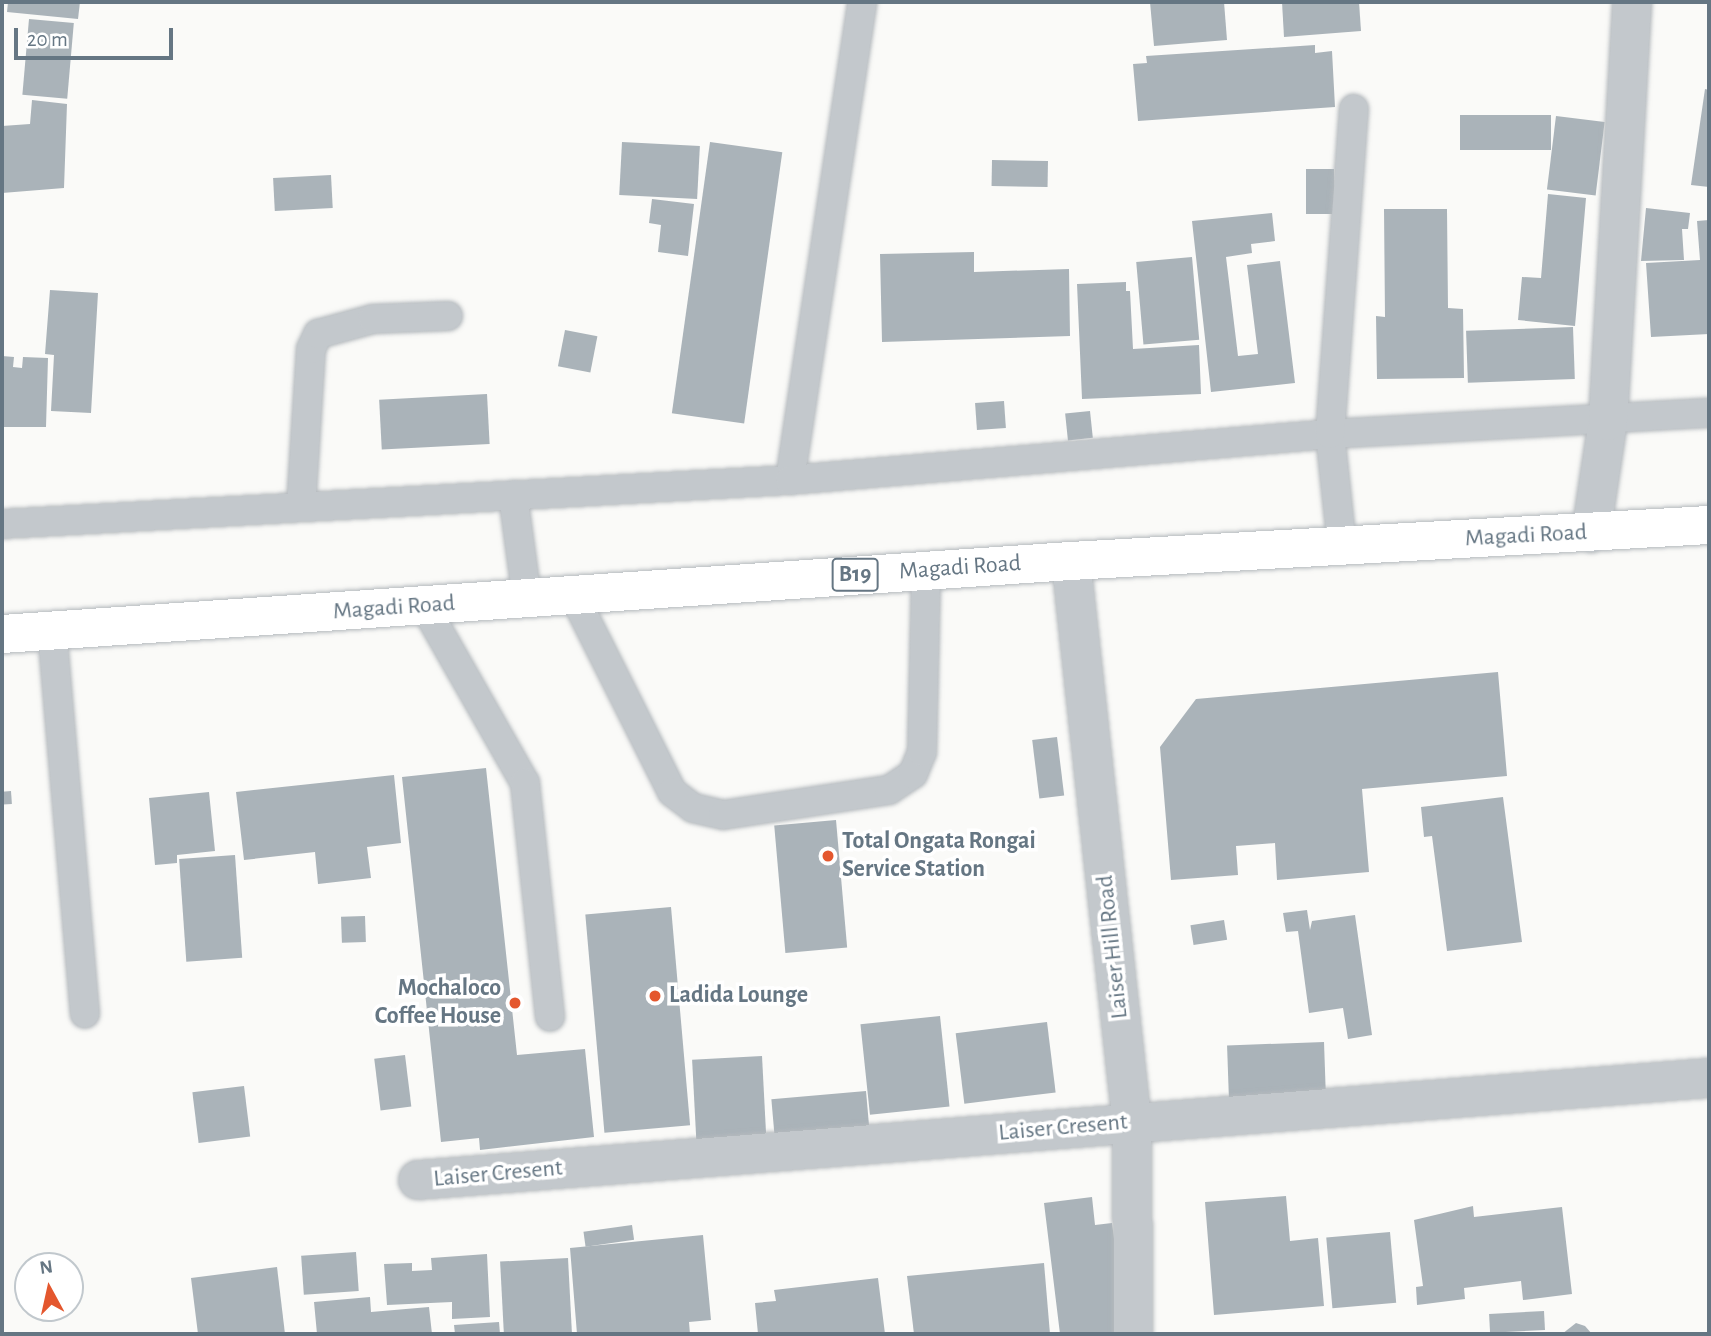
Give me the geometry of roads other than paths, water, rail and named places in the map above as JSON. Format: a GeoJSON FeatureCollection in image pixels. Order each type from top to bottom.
{"type":"FeatureCollection","features":[{"type":"Feature","properties":{"kind":"highway","name":"Magadi Road"},"geometry":{"type":"LineString","coordinates":[[2,634],[1070,561],[1709,525]]}},
{"type":"Feature","properties":{"kind":"street"},"geometry":{"type":"LineString","coordinates":[[1591,533],[1608,421],[1632,2]]}},
{"type":"Feature","properties":{"kind":"street","name":"Laiser Hill Road"},"geometry":{"type":"LineString","coordinates":[[1070,561],[1132,1123],[1133,1334]]}},
{"type":"Feature","properties":{"kind":"street","name":"Laiser Cresent"},"geometry":{"type":"LineString","coordinates":[[418,1180],[1709,1078]]}},
{"type":"Feature","properties":{"kind":"lane"},"geometry":{"type":"LineString","coordinates":[[790,480],[862,2]]}},
{"type":"Feature","properties":{"kind":"lane"},"geometry":{"type":"LineString","coordinates":[[1342,546],[1330,434],[1354,109]]}},
{"type":"Feature","properties":{"kind":"lane"},"geometry":{"type":"LineString","coordinates":[[301,507],[311,349],[318,334],[373,319],[448,316]]}},
{"type":"Feature","properties":{"kind":"lane"},"geometry":{"type":"LineString","coordinates":[[2,524],[790,480],[1330,434],[1608,421],[1709,413]]}},
{"type":"Feature","properties":{"kind":"lane"},"geometry":{"type":"LineString","coordinates":[[513,495],[527,599]]}},
{"type":"Feature","properties":{"kind":"lane"},"geometry":{"type":"LineString","coordinates":[[573,594],[672,792],[693,808],[723,815],[889,790],[913,774],[922,752],[926,571]]}},
{"type":"Feature","properties":{"kind":"lane"},"geometry":{"type":"LineString","coordinates":[[425,607],[525,783],[550,1017]]}},
{"type":"Feature","properties":{"kind":"lane"},"geometry":{"type":"LineString","coordinates":[[52,630],[85,1014]]}},
{"type":"Feature","properties":{"kind":"place","name":"Total Ongata Rongai Service Station"},"geometry":{"type":"Point","coordinates":[828,856]}},
{"type":"Feature","properties":{"kind":"place","name":"Ladida Lounge"},"geometry":{"type":"Point","coordinates":[655,996]}},
{"type":"Feature","properties":{"kind":"place","name":"Mochaloco Coffee House"},"geometry":{"type":"Point","coordinates":[515,1003]}}]}
